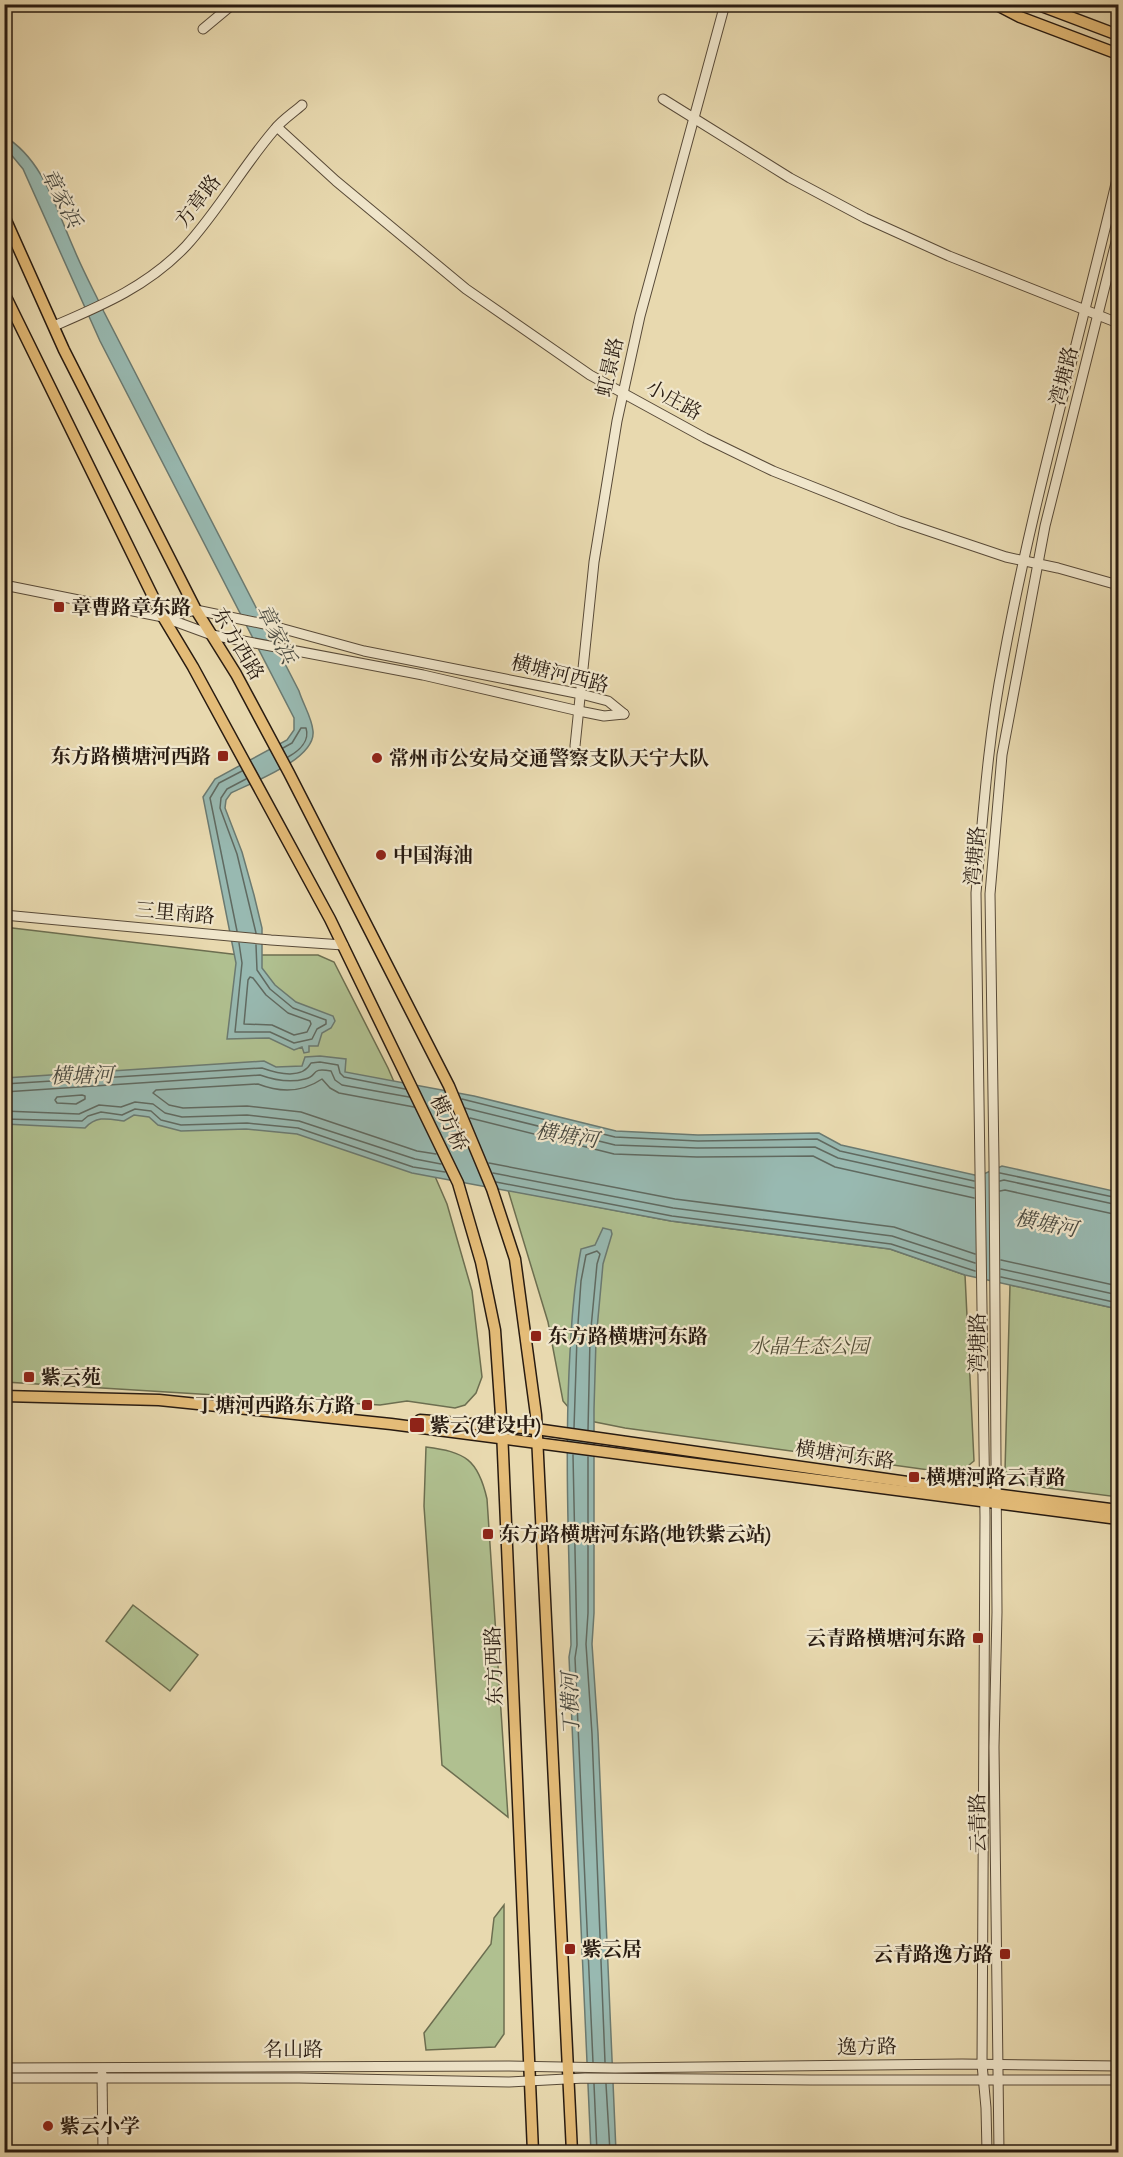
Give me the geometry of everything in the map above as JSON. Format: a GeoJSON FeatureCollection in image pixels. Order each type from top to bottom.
{"type":"FeatureCollection","features":[{"type":"Feature","properties":{"kind":"main road"},"geometry":{"type":"LineString","coordinates":[[995,4],[1020,17],[1119,54]]}},
{"type":"Feature","properties":{"kind":"main road"},"geometry":{"type":"LineString","coordinates":[[1036,4],[1119,35]]}},
{"type":"Feature","properties":{"kind":"main road","name":"东方西路"},"geometry":{"type":"LineString","coordinates":[[4,216],[54,326],[196,610],[272,741],[449,1086]]}},
{"type":"Feature","properties":{"kind":"main road"},"geometry":{"type":"LineString","coordinates":[[4,293],[163,617],[258,783],[343,945]]}},
{"type":"Feature","properties":{"kind":"main road","name":"横方桥"},"geometry":{"type":"LineString","coordinates":[[343,945],[458,1183]]}},
{"type":"Feature","properties":{"kind":"main road","name":"横方桥"},"geometry":{"type":"LineString","coordinates":[[449,1086],[492,1189],[515,1259],[537,1430]]}},
{"type":"Feature","properties":{"kind":"main road","name":"东方西路"},"geometry":{"type":"LineString","coordinates":[[458,1183],[481,1262],[495,1330],[502,1432],[533,2152]]}},
{"type":"Feature","properties":{"kind":"main road"},"geometry":{"type":"LineString","coordinates":[[4,1389],[160,1394],[502,1432],[537,1442]]}},
{"type":"Feature","properties":{"kind":"main road"},"geometry":{"type":"LineString","coordinates":[[4,1396],[159,1400],[391,1424],[502,1432],[537,1430],[572,2152]]}},
{"type":"Feature","properties":{"kind":"main road","name":"横塘河东路"},"geometry":{"type":"LineString","coordinates":[[537,1430],[985,1497]]}},
{"type":"Feature","properties":{"kind":"main road","name":"横塘河东路"},"geometry":{"type":"LineString","coordinates":[[537,1442],[985,1497],[1119,1509]]}},
{"type":"Feature","properties":{"kind":"main road","name":"横塘河东路"},"geometry":{"type":"LineString","coordinates":[[996,1498],[1119,1519]]}},
{"type":"Feature","properties":{"kind":"street"},"geometry":{"type":"LineString","coordinates":[[203,29],[233,4]]}},
{"type":"Feature","properties":{"kind":"street","name":"虹景路"},"geometry":{"type":"LineString","coordinates":[[575,746],[594,562],[623,393],[640,316],[725,4]]}},
{"type":"Feature","properties":{"kind":"street"},"geometry":{"type":"LineString","coordinates":[[663,99],[790,178],[865,218],[949,255],[1099,313],[1119,323]]}},
{"type":"Feature","properties":{"kind":"street","name":"方章路"},"geometry":{"type":"LineString","coordinates":[[54,326],[124,295],[156,273],[185,247],[277,127],[302,105]]}},
{"type":"Feature","properties":{"kind":"street","name":"小庄路"},"geometry":{"type":"LineString","coordinates":[[277,127],[336,181],[466,289],[590,375],[705,438],[773,471],[899,521],[1006,557],[1038,563],[1119,585]]}},
{"type":"Feature","properties":{"kind":"street","name":"云青路"},"geometry":{"type":"LineString","coordinates":[[987,2152],[982,2064],[985,1497],[980,1292],[976,893],[985,796],[1002,665],[1023,561],[1119,175]]}},
{"type":"Feature","properties":{"kind":"street","name":"湾塘路"},"geometry":{"type":"LineString","coordinates":[[996,1498],[990,894],[1002,755],[1045,526],[1119,234]]}},
{"type":"Feature","properties":{"kind":"street"},"geometry":{"type":"LineString","coordinates":[[4,585],[163,617]]}},
{"type":"Feature","properties":{"kind":"street","name":"横塘河西路"},"geometry":{"type":"LineString","coordinates":[[196,610],[269,625],[364,651],[581,694],[608,701],[624,714],[604,716],[423,675],[212,635],[163,617],[196,610]]}},
{"type":"Feature","properties":{"kind":"street","name":"三里南路"},"geometry":{"type":"LineString","coordinates":[[4,915],[343,945]]}},
{"type":"Feature","properties":{"kind":"street","name":"云青路"},"geometry":{"type":"LineString","coordinates":[[996,1498],[994,1747],[999,2152]]}},
{"type":"Feature","properties":{"kind":"street","name":"逸方路"},"geometry":{"type":"LineString","coordinates":[[582,2067],[982,2064],[1119,2066]]}},
{"type":"Feature","properties":{"kind":"street","name":"名山路"},"geometry":{"type":"LineString","coordinates":[[4,2068],[530,2066],[568,2072]]}},
{"type":"Feature","properties":{"kind":"street","name":"名山路"},"geometry":{"type":"LineString","coordinates":[[4,2078],[299,2078],[509,2082],[531,2080],[582,2067]]}},
{"type":"Feature","properties":{"kind":"street"},"geometry":{"type":"LineString","coordinates":[[102,2068],[103,2152]]}},
{"type":"Feature","properties":{"kind":"street","name":"逸方路"},"geometry":{"type":"LineString","coordinates":[[568,2072],[585,2078],[616,2079],[1119,2080]]}},
{"type":"Feature","properties":{"kind":"green space"},"geometry":{"type":"Polygon","coordinates":[[[4,927],[240,955],[318,955],[334,962],[388,1068],[447,1204],[472,1291],[482,1377],[476,1393],[465,1405],[455,1408],[407,1401],[380,1405],[5,1382],[4,927]]]}},
{"type":"Feature","properties":{"kind":"green space","name":"水晶生态公园"},"geometry":{"type":"Polygon","coordinates":[[[508,1190],[671,1221],[890,1249],[965,1275],[974,1461],[958,1474],[625,1428],[585,1420],[574,1414],[563,1401],[548,1322],[508,1190]]]}},
{"type":"Feature","properties":{"kind":"green space"},"geometry":{"type":"Polygon","coordinates":[[[1010,1285],[1118,1309],[1118,1497],[1017,1484],[1005,1471],[1010,1285]]]}},
{"type":"Feature","properties":{"kind":"green space"},"geometry":{"type":"Polygon","coordinates":[[[426,1447],[451,1452],[468,1460],[479,1475],[487,1499],[508,1817],[442,1765],[424,1506],[426,1447]]]}},
{"type":"Feature","properties":{"kind":"green space"},"geometry":{"type":"Polygon","coordinates":[[[133,1605],[198,1655],[170,1691],[106,1641],[133,1605]]]}},
{"type":"Feature","properties":{"kind":"green space"},"geometry":{"type":"Polygon","coordinates":[[[504,1905],[504,2034],[495,2047],[426,2050],[424,2033],[491,1944],[494,1918],[504,1905]]]}},
{"type":"Feature","properties":{"kind":"water"},"geometry":{"type":"Polygon","coordinates":[[[4,136],[29,158],[47,186],[77,257],[104,312],[299,691],[311,721],[313,731],[311,741],[305,751],[267,776],[231,793],[226,800],[225,808],[242,852],[262,928],[262,968],[275,985],[296,1002],[333,1016],[335,1021],[331,1028],[322,1033],[318,1046],[309,1046],[309,1052],[304,1053],[302,1047],[294,1050],[269,1038],[227,1039],[236,963],[203,797],[215,779],[287,740],[294,730],[294,718],[100,341],[23,169],[5,150],[4,136]]]}},
{"type":"Feature","properties":{"kind":"water","name":"横塘河"},"geometry":{"type":"Polygon","coordinates":[[[305,1057],[346,1059],[345,1072],[474,1096],[616,1131],[698,1135],[819,1133],[841,1145],[979,1176],[1002,1166],[1118,1192],[1118,1309],[965,1275],[890,1249],[671,1221],[412,1173],[297,1134],[246,1129],[181,1131],[158,1125],[149,1117],[134,1115],[124,1121],[108,1119],[94,1121],[85,1128],[5,1124],[5,1078],[264,1061],[276,1067],[302,1066],[305,1057]]]}},
{"type":"Feature","properties":{"kind":"water"},"geometry":{"type":"Polygon","coordinates":[[[603,1228],[611,1230],[612,1234],[603,1264],[596,1340],[592,1644],[616,2152],[591,2152],[569,1657],[571,1645],[567,1440],[573,1310],[581,1249],[595,1245],[603,1228]]]}},
{"type":"Feature","properties":{"kind":"place","name":"章曹路章东路"},"geometry":{"type":"Point","coordinates":[59,607]}},
{"type":"Feature","properties":{"kind":"place","name":"东方路横塘河西路"},"geometry":{"type":"Point","coordinates":[223,756]}},
{"type":"Feature","properties":{"kind":"place","name":"常州市公安局交通警察支队天宁大队"},"geometry":{"type":"Point","coordinates":[377,758]}},
{"type":"Feature","properties":{"kind":"place","name":"中国海油"},"geometry":{"type":"Point","coordinates":[381,855]}},
{"type":"Feature","properties":{"kind":"place","name":"东方路横塘河东路"},"geometry":{"type":"Point","coordinates":[536,1336]}},
{"type":"Feature","properties":{"kind":"place","name":"紫云苑"},"geometry":{"type":"Point","coordinates":[29,1377]}},
{"type":"Feature","properties":{"kind":"place","name":"丁塘河西路东方路"},"geometry":{"type":"Point","coordinates":[367,1405]}},
{"type":"Feature","properties":{"kind":"place","name":"紫云(建设中)"},"geometry":{"type":"Point","coordinates":[417,1425]}},
{"type":"Feature","properties":{"kind":"place","name":"横塘河路云青路"},"geometry":{"type":"Point","coordinates":[914,1477]}},
{"type":"Feature","properties":{"kind":"place","name":"东方路横塘河东路(地铁紫云站)"},"geometry":{"type":"Point","coordinates":[488,1534]}},
{"type":"Feature","properties":{"kind":"place","name":"云青路横塘河东路"},"geometry":{"type":"Point","coordinates":[978,1638]}},
{"type":"Feature","properties":{"kind":"place","name":"紫云居"},"geometry":{"type":"Point","coordinates":[570,1949]}},
{"type":"Feature","properties":{"kind":"place","name":"云青路逸方路"},"geometry":{"type":"Point","coordinates":[1005,1954]}},
{"type":"Feature","properties":{"kind":"place","name":"紫云小学"},"geometry":{"type":"Point","coordinates":[48,2126]}},
{"type":"Feature","properties":{"kind":"water label","name":"章家浜"},"geometry":{"type":"Point","coordinates":[61,198]}},
{"type":"Feature","properties":{"kind":"water label","name":"章家浜"},"geometry":{"type":"Point","coordinates":[276,634]}},
{"type":"Feature","properties":{"kind":"water label","name":"丁横河"},"geometry":{"type":"Point","coordinates":[571,1704]}}]}
